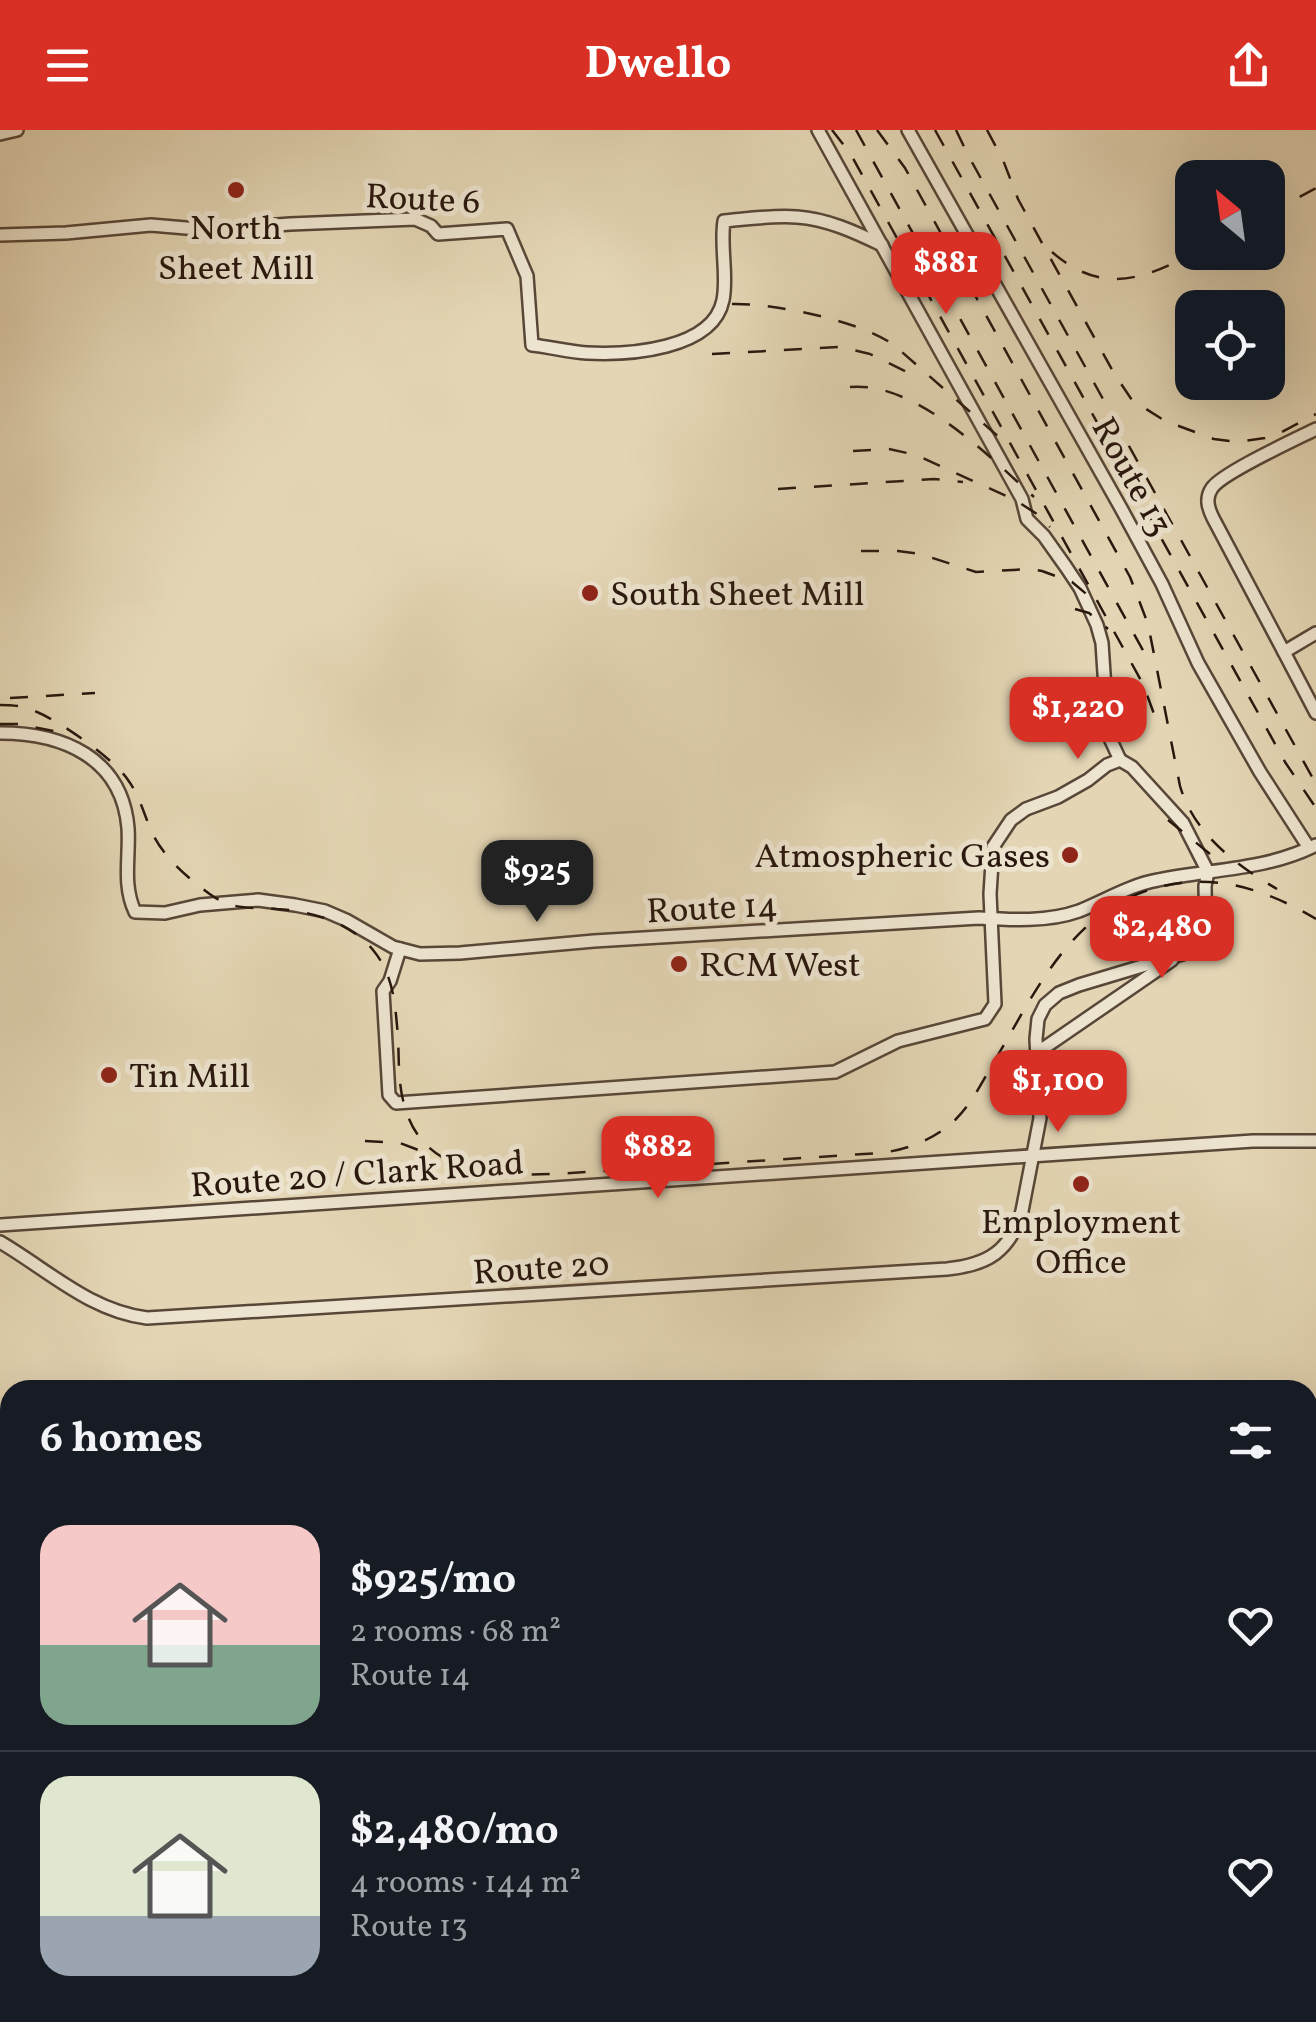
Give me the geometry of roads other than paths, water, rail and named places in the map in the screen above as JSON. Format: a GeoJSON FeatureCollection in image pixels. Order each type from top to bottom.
{"type":"FeatureCollection","features":[{"type":"Feature","properties":{"kind":"street"},"geometry":{"type":"LineString","coordinates":[[0,134],[16,130]]}},
{"type":"Feature","properties":{"kind":"street"},"geometry":{"type":"LineString","coordinates":[[818,130],[1022,499],[1027,519],[1044,536],[1088,604],[1102,642],[1108,734],[1120,760],[1132,766],[1182,822],[1208,872],[1204,886],[1206,938],[1199,949],[1058,993],[1045,1006],[1038,1019],[1036,1055],[1031,1069],[1041,1107],[1032,1156]]}},
{"type":"Feature","properties":{"kind":"street","name":"Route 13"},"geometry":{"type":"LineString","coordinates":[[908,130],[1122,510],[1198,662],[1260,772],[1313,846]]}},
{"type":"Feature","properties":{"kind":"street","name":"Route 6"},"geometry":{"type":"LineString","coordinates":[[0,235],[150,225],[209,230],[406,219],[428,224],[438,234],[507,229],[527,276],[532,345],[605,353],[676,344],[706,330],[724,299],[724,222],[809,218],[882,244]]}},
{"type":"Feature","properties":{"kind":"street"},"geometry":{"type":"LineString","coordinates":[[1316,428],[1223,478],[1208,493],[1212,518],[1316,713]]}},
{"type":"Feature","properties":{"kind":"street"},"geometry":{"type":"LineString","coordinates":[[1284,652],[1316,632]]}},
{"type":"Feature","properties":{"kind":"street","name":"Route 14"},"geometry":{"type":"LineString","coordinates":[[0,733],[58,739],[86,752],[109,776],[124,802],[128,896],[134,912],[165,913],[200,905],[258,900],[296,905],[325,911],[400,949],[420,954],[1063,916],[1137,885],[1274,862],[1313,846]]}},
{"type":"Feature","properties":{"kind":"street"},"geometry":{"type":"LineString","coordinates":[[400,949],[383,991],[388,1095],[396,1103],[835,1072],[898,1041],[985,1019],[991,1013],[993,848],[1011,820],[1120,760]]}},
{"type":"Feature","properties":{"kind":"street"},"geometry":{"type":"LineString","coordinates":[[1036,1055],[1180,954]]}},
{"type":"Feature","properties":{"kind":"street","name":"Route 20 / Clark Road"},"geometry":{"type":"LineString","coordinates":[[0,1225],[1272,1140],[1316,1141]]}},
{"type":"Feature","properties":{"kind":"street","name":"Route 20"},"geometry":{"type":"LineString","coordinates":[[0,1242],[99,1305],[146,1318],[947,1269],[984,1261],[1010,1240],[1022,1211],[1032,1156]]}},
{"type":"Feature","properties":{"kind":"railway"},"geometry":{"type":"LineString","coordinates":[[832,130],[850,153],[1143,684],[1157,722]]}},
{"type":"Feature","properties":{"kind":"railway"},"geometry":{"type":"LineString","coordinates":[[856,130],[1145,654]]}},
{"type":"Feature","properties":{"kind":"railway"},"geometry":{"type":"LineString","coordinates":[[877,130],[905,168],[1130,577],[1148,624],[1180,786],[1195,819],[1218,846],[1277,889]]}},
{"type":"Feature","properties":{"kind":"railway"},"geometry":{"type":"LineString","coordinates":[[935,130],[1285,762],[1316,808]]}},
{"type":"Feature","properties":{"kind":"railway"},"geometry":{"type":"LineString","coordinates":[[956,130],[1316,784]]}},
{"type":"Feature","properties":{"kind":"railway"},"geometry":{"type":"LineString","coordinates":[[987,130],[1018,199],[1132,400],[1165,421],[1214,439],[1237,442],[1278,434],[1316,414]]}},
{"type":"Feature","properties":{"kind":"railway"},"geometry":{"type":"LineString","coordinates":[[1285,205],[1316,188]]}},
{"type":"Feature","properties":{"kind":"railway"},"geometry":{"type":"LineString","coordinates":[[1052,252],[1088,274],[1105,278],[1140,276],[1175,262]]}},
{"type":"Feature","properties":{"kind":"railway"},"geometry":{"type":"LineString","coordinates":[[732,304],[817,315],[880,337],[1000,438]]}},
{"type":"Feature","properties":{"kind":"railway"},"geometry":{"type":"LineString","coordinates":[[712,354],[840,347],[870,354],[917,377]]}},
{"type":"Feature","properties":{"kind":"railway"},"geometry":{"type":"LineString","coordinates":[[850,387],[875,388],[925,408],[950,424],[1034,497]]}},
{"type":"Feature","properties":{"kind":"railway"},"geometry":{"type":"LineString","coordinates":[[853,451],[889,449],[916,455],[1015,500],[1050,527]]}},
{"type":"Feature","properties":{"kind":"railway"},"geometry":{"type":"LineString","coordinates":[[778,489],[934,479],[963,482]]}},
{"type":"Feature","properties":{"kind":"railway"},"geometry":{"type":"LineString","coordinates":[[861,551],[920,554],[976,572],[1042,571],[1072,582],[1090,597]]}},
{"type":"Feature","properties":{"kind":"railway"},"geometry":{"type":"LineString","coordinates":[[1075,609],[1089,613],[1108,629]]}},
{"type":"Feature","properties":{"kind":"railway"},"geometry":{"type":"LineString","coordinates":[[10,698],[95,693]]}},
{"type":"Feature","properties":{"kind":"railway"},"geometry":{"type":"LineString","coordinates":[[0,705],[23,707],[47,717],[111,762],[132,786],[165,853],[214,897],[237,906],[316,915],[364,940],[380,960],[392,991],[401,1088],[414,1129],[430,1148],[471,1169],[571,1173],[880,1153],[911,1146],[930,1138],[962,1113],[1061,954],[1105,912],[1163,886],[1204,882],[1243,887],[1316,919]]}},
{"type":"Feature","properties":{"kind":"railway"},"geometry":{"type":"LineString","coordinates":[[0,724],[59,732]]}},
{"type":"Feature","properties":{"kind":"railway"},"geometry":{"type":"LineString","coordinates":[[1168,820],[1215,858]]}},
{"type":"Feature","properties":{"kind":"railway"},"geometry":{"type":"LineString","coordinates":[[365,1141],[400,1143],[434,1156]]}},
{"type":"Feature","properties":{"kind":"place","name":"North Sheet Mill"},"geometry":{"type":"Point","coordinates":[236,190]}},
{"type":"Feature","properties":{"kind":"place","name":"South Sheet Mill"},"geometry":{"type":"Point","coordinates":[590,593]}},
{"type":"Feature","properties":{"kind":"place","name":"Atmospheric Gases"},"geometry":{"type":"Point","coordinates":[1070,855]}},
{"type":"Feature","properties":{"kind":"place","name":"RCM West"},"geometry":{"type":"Point","coordinates":[679,964]}},
{"type":"Feature","properties":{"kind":"place","name":"Tin Mill"},"geometry":{"type":"Point","coordinates":[109,1075]}},
{"type":"Feature","properties":{"kind":"place","name":"Employment Office"},"geometry":{"type":"Point","coordinates":[1081,1184]}}]}
